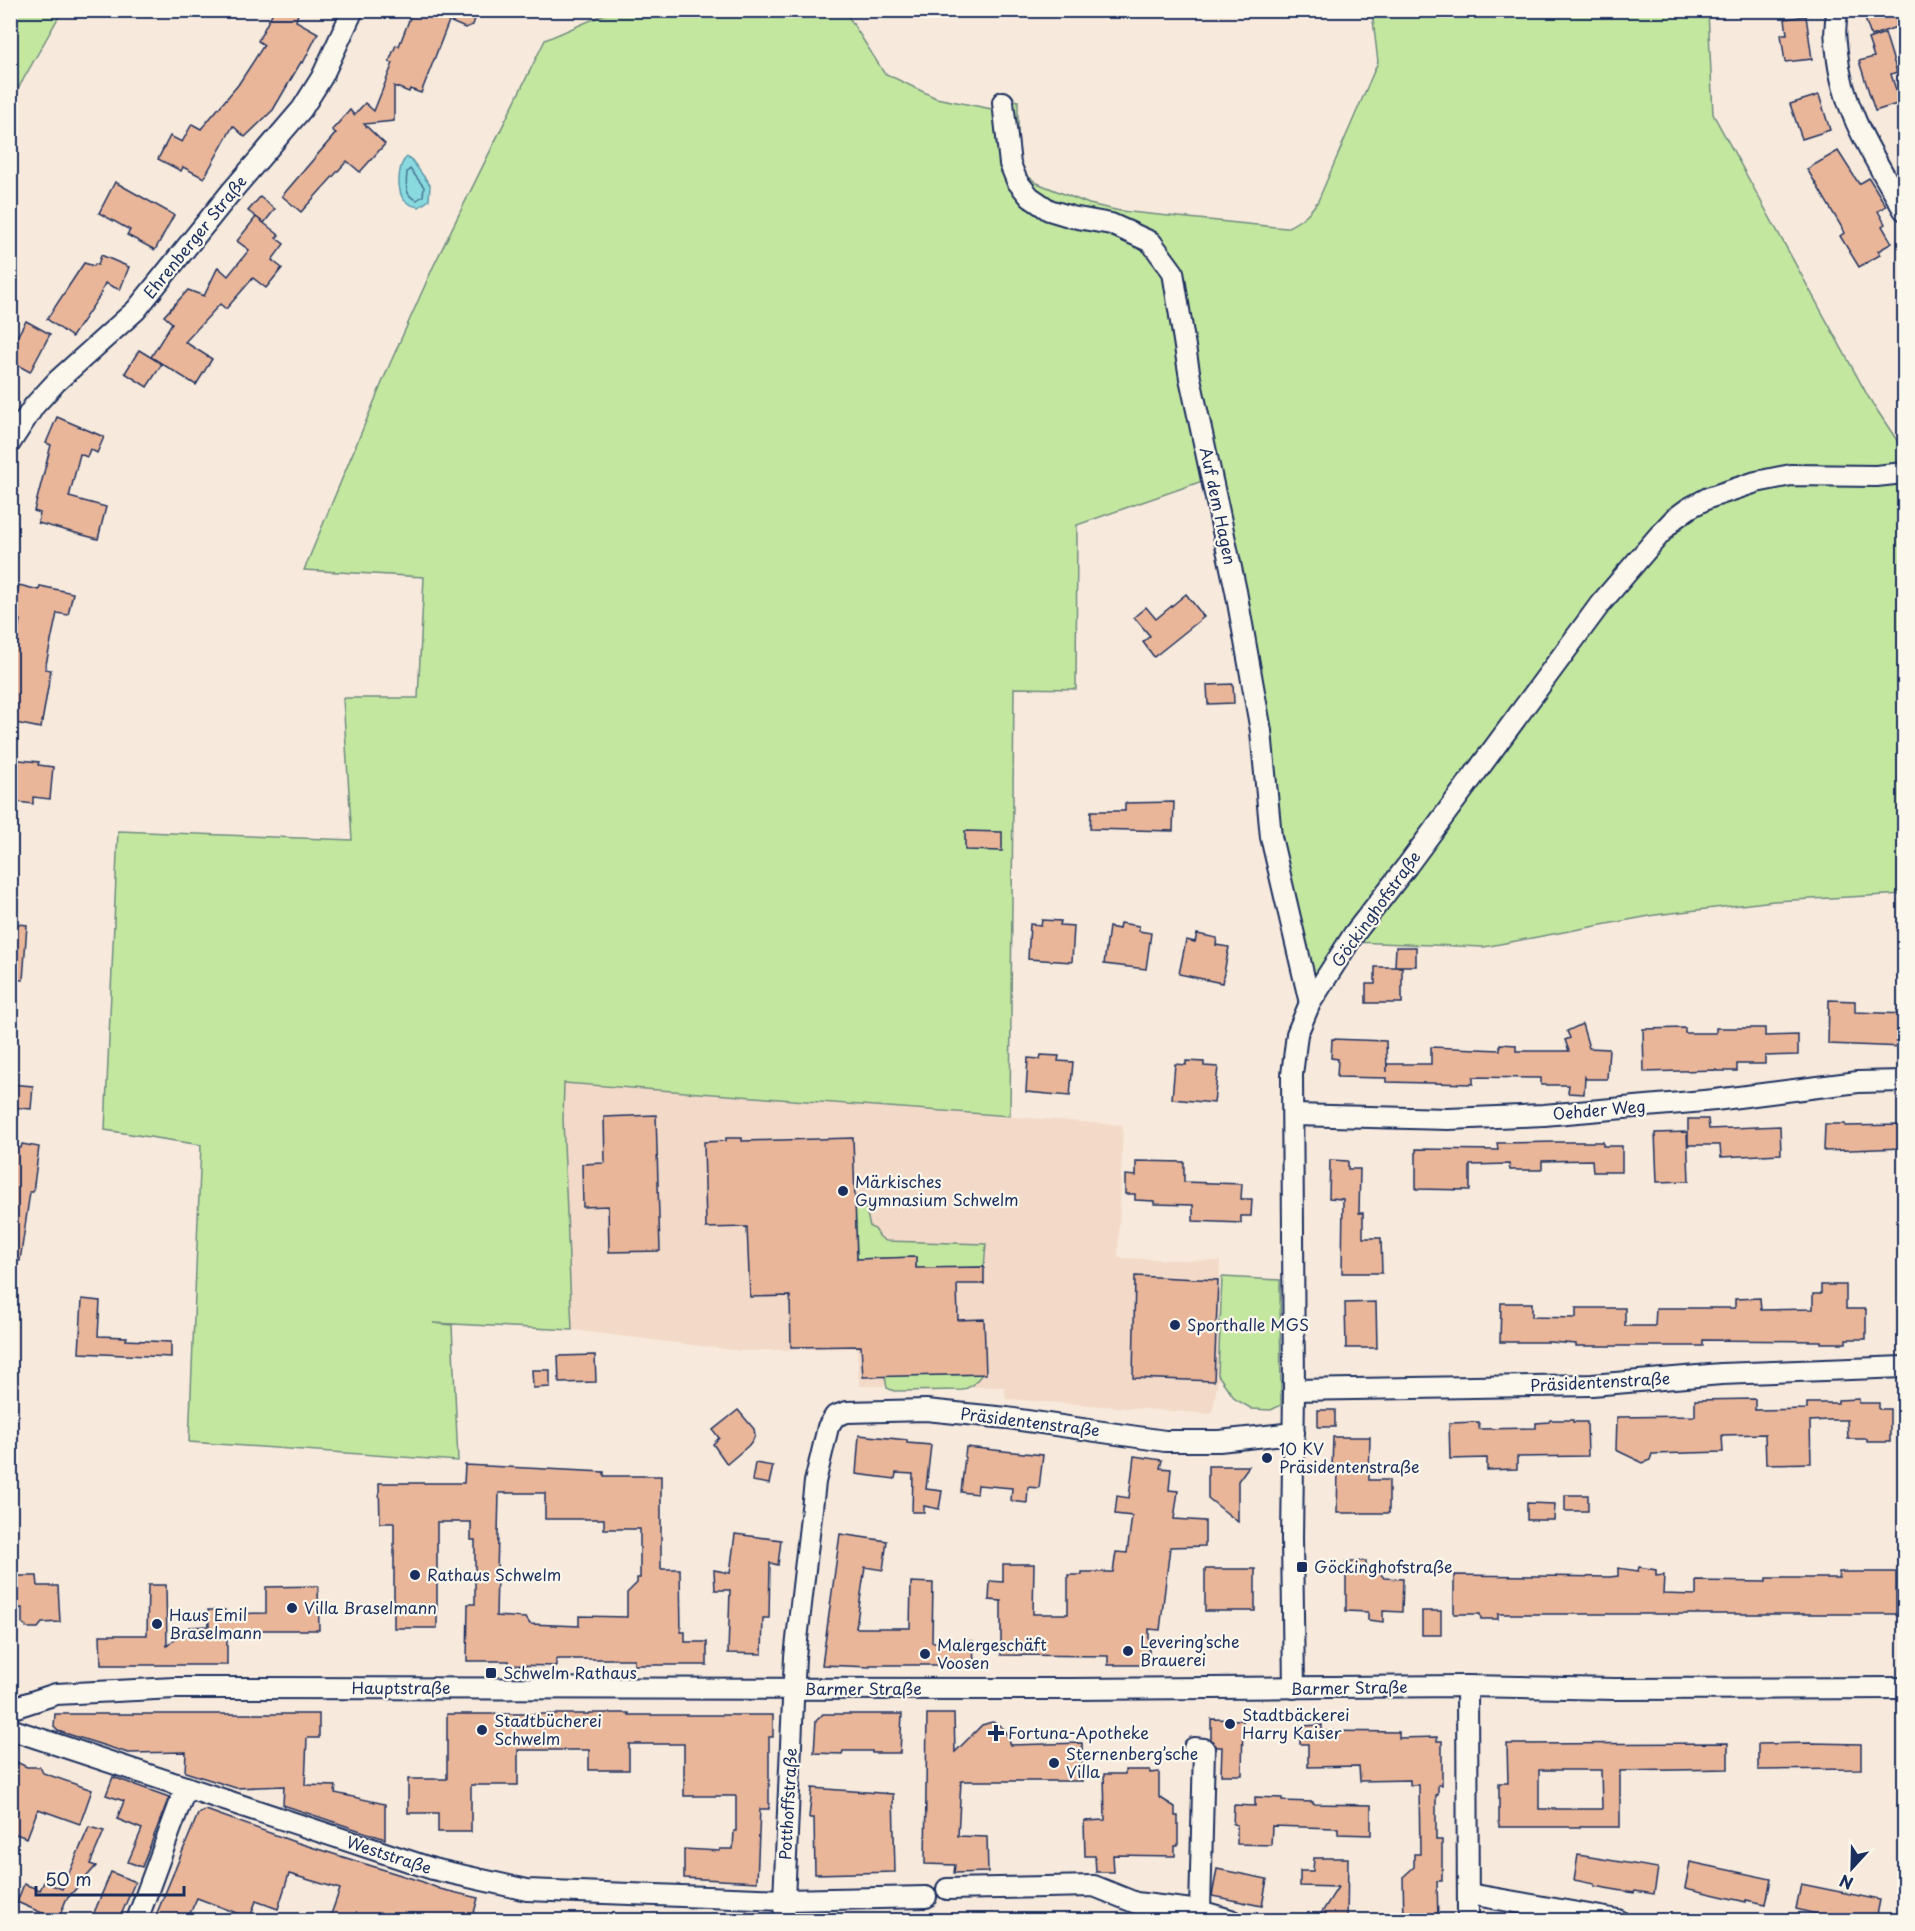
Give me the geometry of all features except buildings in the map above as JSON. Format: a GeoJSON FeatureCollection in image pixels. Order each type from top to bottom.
{"type":"FeatureCollection","features":[{"type":"Feature","properties":{"kind":"street","name":"Ehrenberger Straße"},"geometry":{"type":"LineString","coordinates":[[10,443],[34,406],[57,381],[136,310],[231,192],[302,109],[322,77],[353,10]]}},
{"type":"Feature","properties":{"kind":"street"},"geometry":{"type":"LineString","coordinates":[[1838,10],[1834,24],[1839,70],[1857,126],[1905,210]]}},
{"type":"Feature","properties":{"kind":"street","name":"Auf dem Hagen"},"geometry":{"type":"LineString","coordinates":[[1003,102],[1010,164],[1017,181],[1030,196],[1049,210],[1111,224],[1151,242],[1173,272],[1191,378],[1238,602],[1261,731],[1271,837],[1310,1003]]}},
{"type":"Feature","properties":{"kind":"street","name":"Göckinghofstraße"},"geometry":{"type":"LineString","coordinates":[[1294,1688],[1292,1075],[1298,1034],[1310,1003],[1354,934],[1480,769],[1601,603],[1660,532],[1674,519],[1708,498],[1791,475],[1876,476],[1905,473]]}},
{"type":"Feature","properties":{"kind":"street","name":"Oehder Weg"},"geometry":{"type":"LineString","coordinates":[[1293,1115],[1448,1119],[1544,1115],[1715,1100],[1858,1082],[1905,1081]]}},
{"type":"Feature","properties":{"kind":"street","name":"Präsidentenstraße"},"geometry":{"type":"LineString","coordinates":[[1294,1390],[1592,1385],[1721,1374],[1905,1366]]}},
{"type":"Feature","properties":{"kind":"street","name":"Präsidentenstraße"},"geometry":{"type":"LineString","coordinates":[[793,1688],[815,1482],[828,1427],[835,1416],[847,1412],[926,1410],[1007,1418],[1165,1441],[1218,1441],[1294,1433]]}},
{"type":"Feature","properties":{"kind":"street"},"geometry":{"type":"LineString","coordinates":[[1467,1686],[1468,1920]]}},
{"type":"Feature","properties":{"kind":"street","name":"Barmer Straße"},"geometry":{"type":"LineString","coordinates":[[793,1688],[1467,1686],[1614,1689],[1905,1688]]}},
{"type":"Feature","properties":{"kind":"street","name":"Hauptstraße"},"geometry":{"type":"LineString","coordinates":[[10,1709],[56,1694],[175,1688],[793,1688]]}},
{"type":"Feature","properties":{"kind":"street","name":"Potthoffstraße"},"geometry":{"type":"LineString","coordinates":[[785,1920],[793,1688]]}},
{"type":"Feature","properties":{"kind":"street","name":"Weststraße"},"geometry":{"type":"LineString","coordinates":[[10,1729],[433,1869],[527,1890],[784,1899],[926,1897]]}},
{"type":"Feature","properties":{"kind":"street"},"geometry":{"type":"LineString","coordinates":[[1194,1748],[1204,1749],[1200,1911]]}},
{"type":"Feature","properties":{"kind":"street"},"geometry":{"type":"LineString","coordinates":[[137,1920],[186,1787]]}},
{"type":"Feature","properties":{"kind":"street"},"geometry":{"type":"LineString","coordinates":[[947,1889],[1094,1886],[1136,1903],[1200,1911],[1231,1920]]}},
{"type":"Feature","properties":{"kind":"street"},"geometry":{"type":"LineString","coordinates":[[1468,1894],[1618,1920]]}},
{"type":"Feature","properties":{"kind":"shaded area","name":"Märkisches Gymnasium Schwelm"},"geometry":{"type":"Polygon","coordinates":[[[564,1083],[1123,1125],[1118,1258],[1220,1261],[1218,1381],[1212,1414],[1006,1399],[1004,1387],[859,1386],[857,1348],[740,1351],[572,1330],[563,1119],[564,1083]]]}},
{"type":"Feature","properties":{"kind":"green space"},"geometry":{"type":"Polygon","coordinates":[[[10,11],[62,11],[11,101],[10,11]]]}},
{"type":"Feature","properties":{"kind":"green space"},"geometry":{"type":"Polygon","coordinates":[[[612,11],[845,11],[884,73],[936,98],[992,109],[993,97],[1018,101],[1018,154],[1024,173],[1037,183],[1089,204],[1120,211],[1286,228],[1304,217],[1318,201],[1378,62],[1372,11],[1708,11],[1713,114],[1869,398],[1904,451],[1904,894],[1774,901],[1655,915],[1484,947],[1352,942],[1307,994],[1240,632],[1208,479],[1077,525],[1076,689],[1014,688],[1010,1116],[564,1083],[563,1119],[572,1330],[433,1323],[452,1325],[458,1461],[189,1442],[201,1145],[105,1130],[118,831],[352,840],[343,698],[418,698],[424,577],[304,570],[434,265],[545,40],[612,11]]]}},
{"type":"Feature","properties":{"kind":"green space"},"geometry":{"type":"Polygon","coordinates":[[[865,1205],[870,1227],[886,1241],[986,1244],[984,1267],[916,1271],[916,1257],[857,1259],[855,1206],[865,1205]]]}},
{"type":"Feature","properties":{"kind":"green space"},"geometry":{"type":"Polygon","coordinates":[[[1222,1277],[1280,1280],[1281,1405],[1271,1410],[1252,1409],[1235,1399],[1218,1375],[1222,1277]]]}},
{"type":"Feature","properties":{"kind":"green space"},"geometry":{"type":"Polygon","coordinates":[[[982,1374],[973,1385],[963,1390],[894,1391],[887,1388],[885,1376],[982,1374]]]}},
{"type":"Feature","properties":{"kind":"water"},"geometry":{"type":"Polygon","coordinates":[[[407,157],[411,159],[430,185],[429,200],[419,207],[405,201],[400,192],[400,170],[407,157]]]}},
{"type":"Feature","properties":{"kind":"place","name":"Märkisches Gymnasium Schwelm"},"geometry":{"type":"Point","coordinates":[843,1191]}},
{"type":"Feature","properties":{"kind":"place","name":"Sporthalle MGS"},"geometry":{"type":"Point","coordinates":[1175,1325]}},
{"type":"Feature","properties":{"kind":"place","name":"10 KV Präsidentenstraße"},"geometry":{"type":"Point","coordinates":[1267,1458]}},
{"type":"Feature","properties":{"kind":"place","name":"Göckinghofstraße"},"geometry":{"type":"Point","coordinates":[1302,1567]}},
{"type":"Feature","properties":{"kind":"place","name":"Rathaus Schwelm"},"geometry":{"type":"Point","coordinates":[415,1575]}},
{"type":"Feature","properties":{"kind":"place","name":"Villa Braselmann"},"geometry":{"type":"Point","coordinates":[292,1608]}},
{"type":"Feature","properties":{"kind":"place","name":"Haus Emil Braselmann"},"geometry":{"type":"Point","coordinates":[157,1624]}},
{"type":"Feature","properties":{"kind":"place","name":"Levering’sche Brauerei"},"geometry":{"type":"Point","coordinates":[1128,1651]}},
{"type":"Feature","properties":{"kind":"place","name":"Malergeschäft Voosen"},"geometry":{"type":"Point","coordinates":[925,1654]}},
{"type":"Feature","properties":{"kind":"place","name":"Schwelm Rathaus"},"geometry":{"type":"Point","coordinates":[491,1673]}},
{"type":"Feature","properties":{"kind":"place","name":"Stadtbäckerei Harry Kaiser"},"geometry":{"type":"Point","coordinates":[1230,1724]}},
{"type":"Feature","properties":{"kind":"place","name":"Stadtbücherei Schwelm"},"geometry":{"type":"Point","coordinates":[482,1730]}},
{"type":"Feature","properties":{"kind":"place","name":"Fortuna-Apotheke"},"geometry":{"type":"Point","coordinates":[996,1733]}},
{"type":"Feature","properties":{"kind":"place","name":"Sternenberg’sche Villa"},"geometry":{"type":"Point","coordinates":[1054,1763]}}]}
